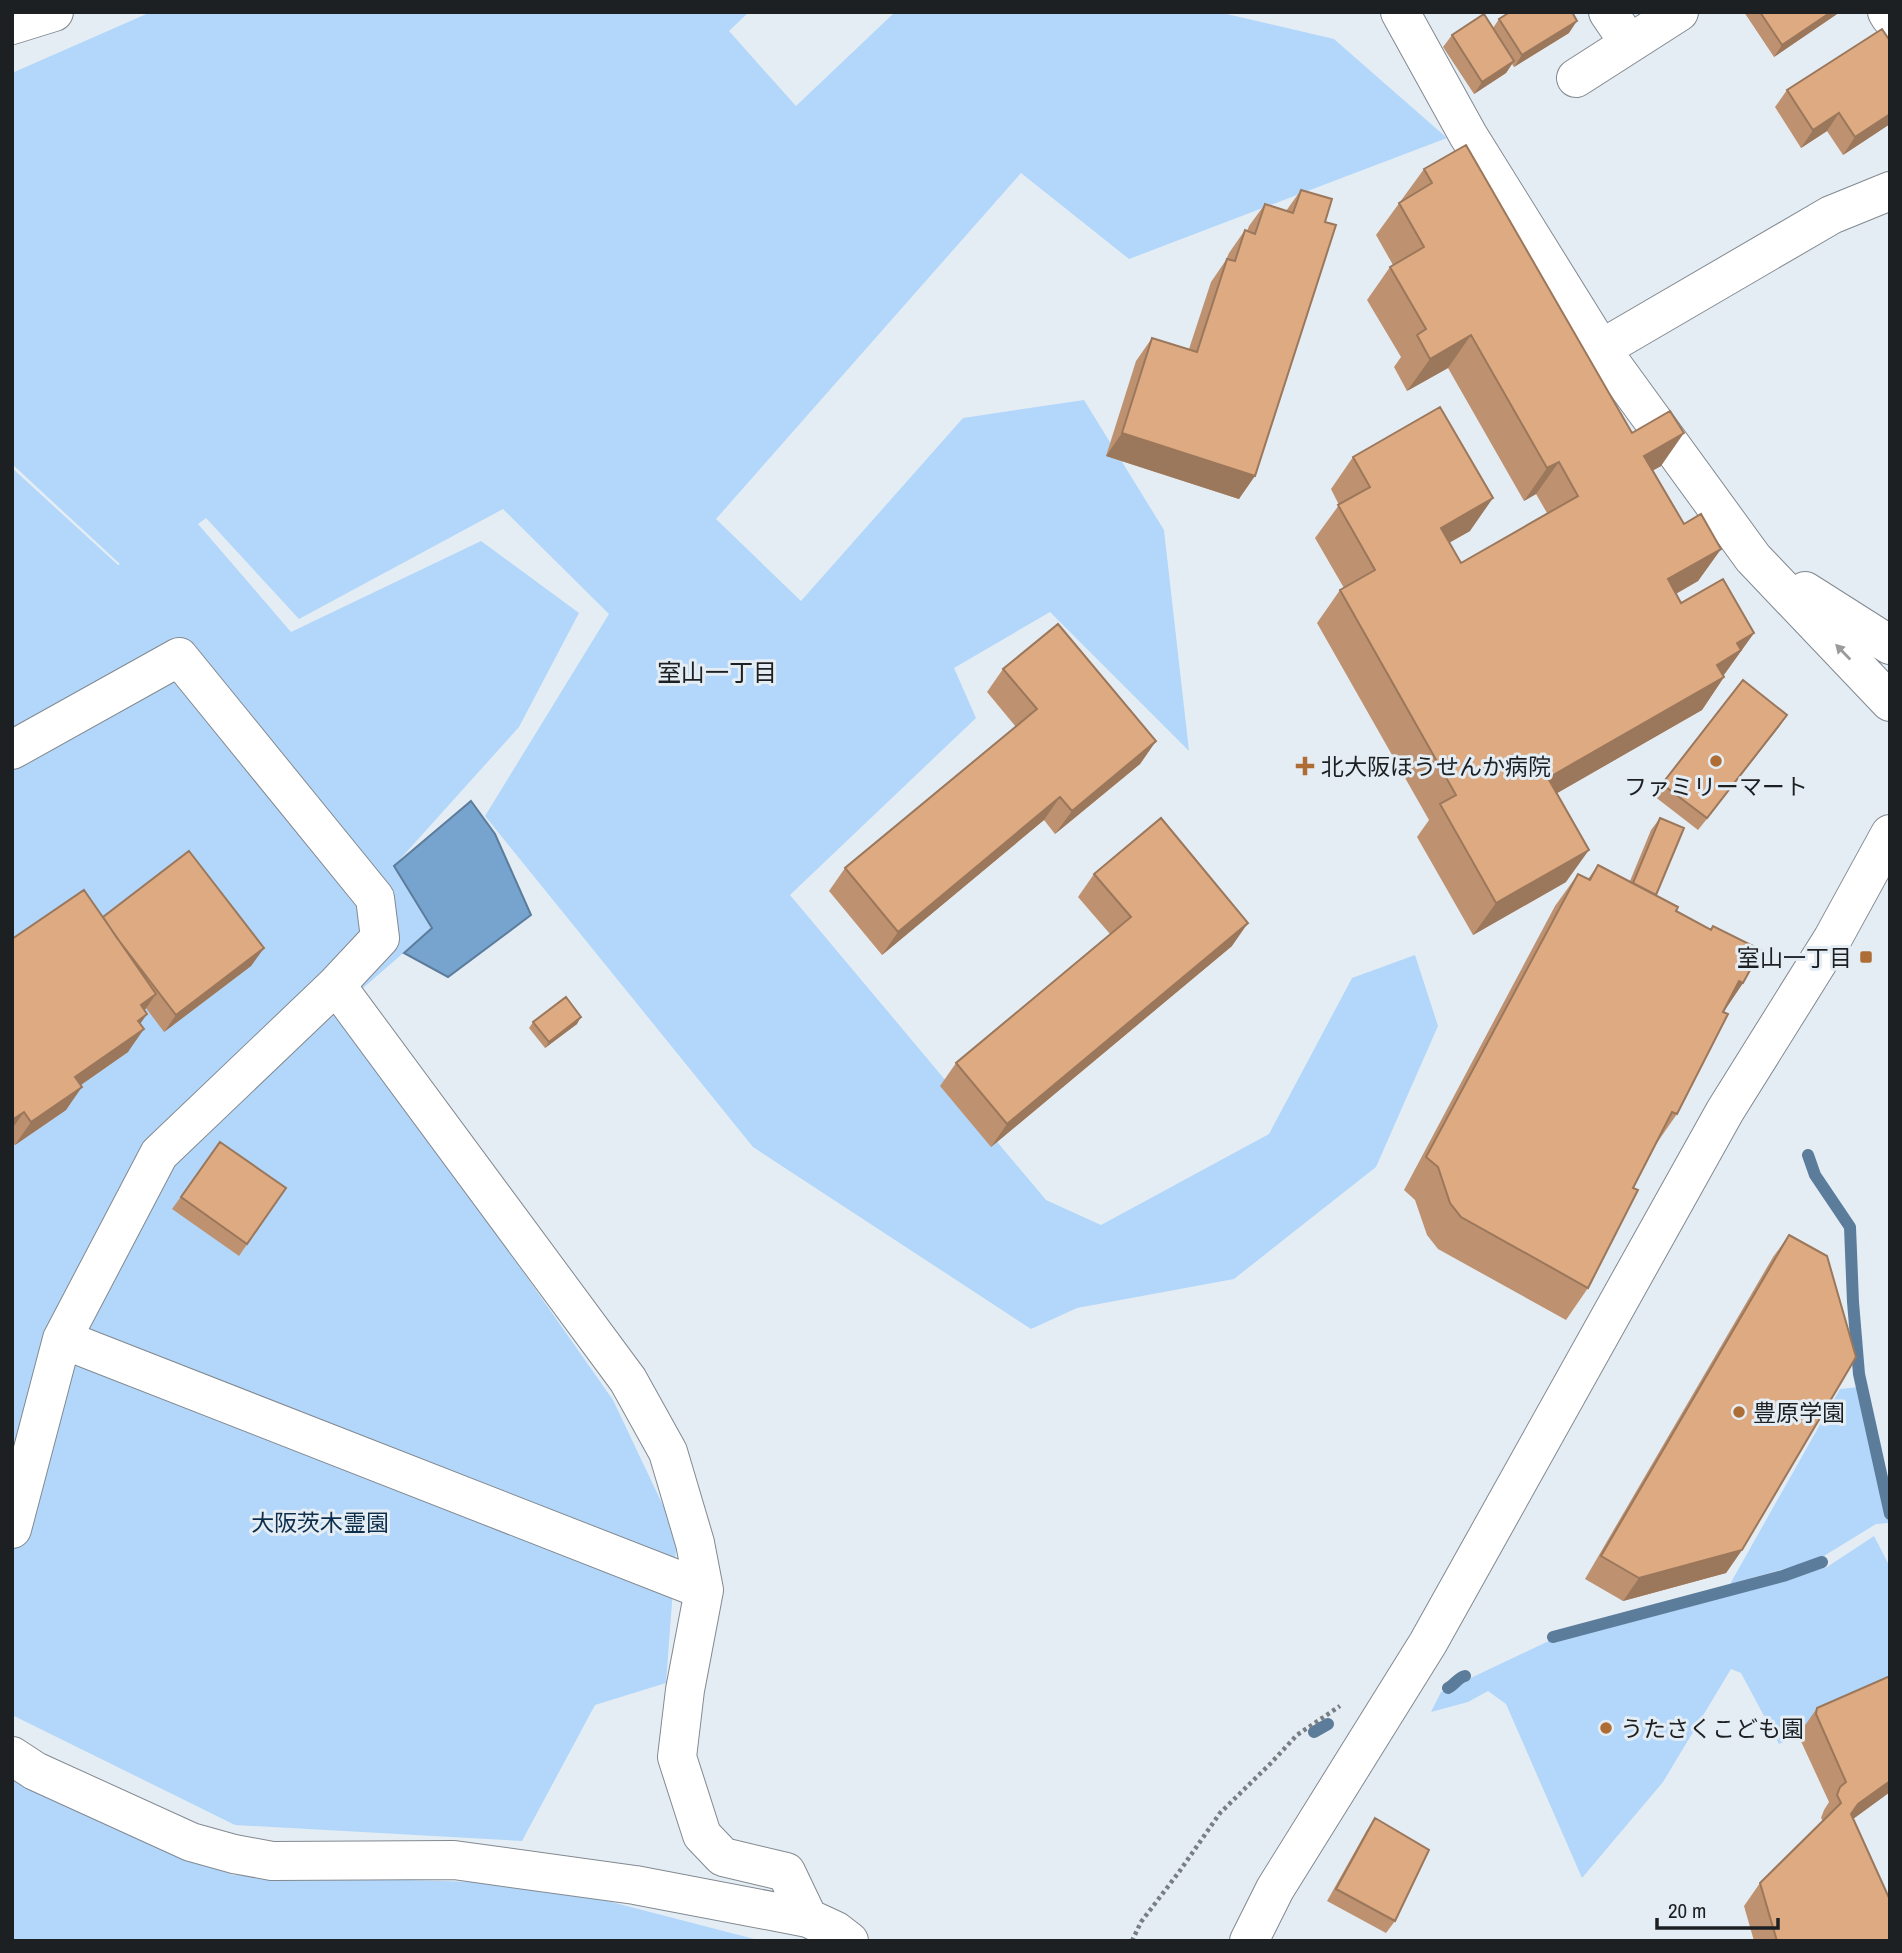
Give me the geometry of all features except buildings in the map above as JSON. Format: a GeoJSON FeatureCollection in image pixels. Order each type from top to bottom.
{"type":"FeatureCollection","features":[{"type":"Feature","properties":{"kind":"street"},"geometry":{"type":"LineString","coordinates":[[12,25],[54,12]]}},
{"type":"Feature","properties":{"kind":"street"},"geometry":{"type":"LineString","coordinates":[[1400,12],[1468,135],[1601,349],[1753,558],[1890,702]]}},
{"type":"Feature","properties":{"kind":"street"},"geometry":{"type":"LineString","coordinates":[[1576,78],[1619,28],[1679,12]]}},
{"type":"Feature","properties":{"kind":"street"},"geometry":{"type":"LineString","coordinates":[[1887,12],[1890,17]]}},
{"type":"Feature","properties":{"kind":"street"},"geometry":{"type":"LineString","coordinates":[[1601,349],[1831,215],[1890,191]]}},
{"type":"Feature","properties":{"kind":"street"},"geometry":{"type":"LineString","coordinates":[[1753,558],[1890,645]]}},
{"type":"Feature","properties":{"kind":"street"},"geometry":{"type":"LineString","coordinates":[[12,750],[180,657],[375,898],[380,937],[336,985],[159,1154],[62,1339],[12,1529]]}},
{"type":"Feature","properties":{"kind":"street"},"geometry":{"type":"LineString","coordinates":[[1248,1941],[1275,1889],[1428,1643],[1725,1111],[1833,938],[1890,834]]}},
{"type":"Feature","properties":{"kind":"street"},"geometry":{"type":"LineString","coordinates":[[336,985],[628,1380],[668,1452],[695,1543],[704,1590],[677,1757],[702,1835],[723,1857],[786,1872],[808,1918]]}},
{"type":"Feature","properties":{"kind":"street"},"geometry":{"type":"LineString","coordinates":[[62,1339],[704,1590]]}},
{"type":"Feature","properties":{"kind":"street"},"geometry":{"type":"LineString","coordinates":[[12,1756],[35,1771],[191,1842],[234,1854],[272,1861],[454,1860],[635,1885],[808,1918],[836,1931],[849,1941]]}},
{"type":"Feature","properties":{"kind":"path"},"geometry":{"type":"LineString","coordinates":[[1132,1941],[1140,1923],[1180,1872],[1220,1813],[1297,1735],[1340,1706],[1347,1706]]}},
{"type":"Feature","properties":{"kind":"green space","name":"大阪茨木霊園"},"geometry":{"type":"Polygon","coordinates":[[[151,12],[749,12],[729,31],[796,106],[895,12],[1218,12],[1334,39],[1447,138],[1129,259],[1021,173],[716,519],[801,601],[963,418],[1084,400],[1164,530],[1189,751],[1050,612],[954,668],[976,718],[790,895],[1046,1200],[1101,1225],[1269,1134],[1352,978],[1415,955],[1438,1026],[1376,1167],[1234,1279],[1077,1308],[1031,1329],[753,1147],[485,816],[609,614],[503,509],[299,619],[206,518],[198,524],[291,632],[481,541],[579,613],[519,727],[394,866],[432,928],[339,1009],[613,1400],[677,1535],[666,1683],[595,1705],[522,1841],[235,1825],[12,1715],[12,468],[120,564],[12,464],[12,73],[151,12]]]}},
{"type":"Feature","properties":{"kind":"green space"},"geometry":{"type":"Polygon","coordinates":[[[1859,1387],[1889,1523],[1876,1524],[1819,1559],[1730,1584],[1840,1389],[1859,1387]]]}},
{"type":"Feature","properties":{"kind":"green space","name":"うたさくこども園"},"geometry":{"type":"Polygon","coordinates":[[[1874,1536],[1890,1567],[1890,1693],[1779,1744],[1741,1673],[1731,1669],[1663,1782],[1582,1878],[1506,1704],[1488,1691],[1468,1702],[1431,1712],[1441,1692],[1553,1639],[1827,1567],[1874,1536]]]}},
{"type":"Feature","properties":{"kind":"green space"},"geometry":{"type":"Polygon","coordinates":[[[12,1773],[233,1875],[542,1884],[762,1941],[12,1941],[12,1773]]]}},
{"type":"Feature","properties":{"kind":"shaded area"},"geometry":{"type":"Polygon","coordinates":[[[471,801],[495,834],[531,915],[448,977],[404,953],[432,928],[394,866],[471,801]]]}},
{"type":"Feature","properties":{"kind":"waterway"},"geometry":{"type":"LineString","coordinates":[[1808,1155],[1815,1175],[1850,1227],[1859,1374],[1890,1514]]}},
{"type":"Feature","properties":{"kind":"waterway"},"geometry":{"type":"LineString","coordinates":[[1553,1637],[1783,1576],[1822,1562]]}},
{"type":"Feature","properties":{"kind":"waterway"},"geometry":{"type":"LineString","coordinates":[[1448,1688],[1465,1676]]}},
{"type":"Feature","properties":{"kind":"waterway"},"geometry":{"type":"LineString","coordinates":[[1314,1732],[1328,1724]]}},
{"type":"Feature","properties":{"kind":"place","name":"ファミリーマート"},"geometry":{"type":"Point","coordinates":[1716,761]}},
{"type":"Feature","properties":{"kind":"place","name":"北大阪ほうせんか病院"},"geometry":{"type":"Point","coordinates":[1305,766]}},
{"type":"Feature","properties":{"kind":"place","name":"室山一丁目"},"geometry":{"type":"Point","coordinates":[1866,957]}},
{"type":"Feature","properties":{"kind":"place","name":"豊原学園"},"geometry":{"type":"Point","coordinates":[1739,1412]}},
{"type":"Feature","properties":{"kind":"place","name":"うたさくこども園"},"geometry":{"type":"Point","coordinates":[1606,1728]}},
{"type":"Feature","properties":{"kind":"district","name":"室山一丁目"},"geometry":{"type":"Point","coordinates":[717,672]}}]}
